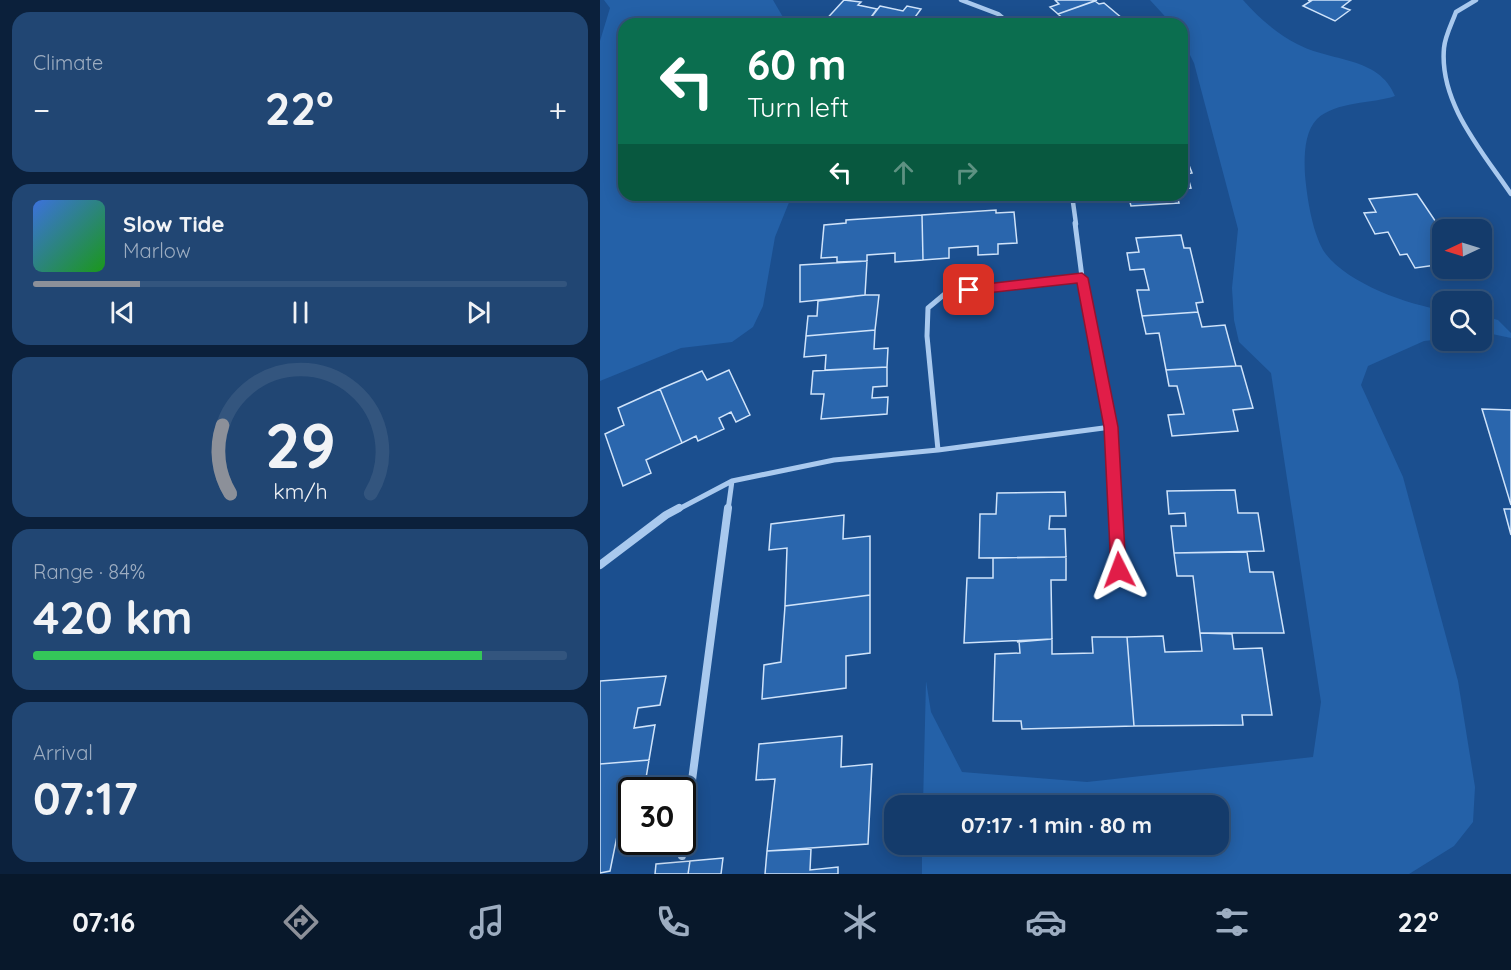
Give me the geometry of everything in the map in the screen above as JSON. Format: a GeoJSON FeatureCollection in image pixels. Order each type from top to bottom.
{"type":"FeatureCollection","features":[{"type":"Feature","properties":{"kind":"street"},"geometry":{"type":"LineString","coordinates":[[961,0],[1003,18]]}},
{"type":"Feature","properties":{"kind":"street"},"geometry":{"type":"LineString","coordinates":[[1476,0],[1456,12],[1444,47],[1447,80],[1459,117],[1511,194]]}},
{"type":"Feature","properties":{"kind":"street"},"geometry":{"type":"LineString","coordinates":[[1073,201],[1082,278],[1111,427],[1119,570]]}},
{"type":"Feature","properties":{"kind":"street"},"geometry":{"type":"LineString","coordinates":[[938,450],[927,336],[928,308],[946,293],[1082,278]]}},
{"type":"Feature","properties":{"kind":"street"},"geometry":{"type":"LineString","coordinates":[[600,565],[666,515],[732,480],[834,460],[938,450],[1111,427]]}},
{"type":"Feature","properties":{"kind":"street"},"geometry":{"type":"LineString","coordinates":[[682,856],[732,480]]}},
{"type":"Feature","properties":{"kind":"shaded area"},"geometry":{"type":"Polygon","coordinates":[[[604,0],[773,0],[784,18],[618,18],[618,201],[790,201],[775,237],[763,306],[753,327],[732,342],[681,348],[600,381],[600,41],[610,8],[604,0]]]}},
{"type":"Feature","properties":{"kind":"shaded area"},"geometry":{"type":"Polygon","coordinates":[[[1150,0],[1243,0],[1268,25],[1290,40],[1310,50],[1366,67],[1378,74],[1388,83],[1395,96],[1344,106],[1325,113],[1317,119],[1307,138],[1306,184],[1316,233],[1323,250],[1332,262],[1377,290],[1432,308],[1432,340],[1424,341],[1368,366],[1361,385],[1403,477],[1458,681],[1475,787],[1473,822],[1454,846],[1409,874],[922,874],[922,855],[1229,855],[1229,795],[923,795],[926,681],[931,712],[962,772],[1087,782],[1313,757],[1321,702],[1271,373],[1239,342],[1234,320],[1232,288],[1238,229],[1194,63],[1188,51],[1188,18],[1166,18],[1150,0]]]}},
{"type":"Feature","properties":{"kind":"shaded area"},"geometry":{"type":"Polygon","coordinates":[[[1492,318],[1498,320],[1511,333],[1511,338],[1492,334],[1492,318]]]}},
{"type":"Feature","properties":{"kind":"building"},"geometry":{"type":"Polygon","coordinates":[[[844,0],[861,2],[858,5],[877,9],[870,18],[828,18],[844,0]]]}},
{"type":"Feature","properties":{"kind":"building"},"geometry":{"type":"Polygon","coordinates":[[[1055,0],[1097,0],[1058,14],[1050,7],[1059,4],[1055,0]]]}},
{"type":"Feature","properties":{"kind":"building"},"geometry":{"type":"Polygon","coordinates":[[[1308,0],[1351,0],[1342,7],[1350,10],[1335,21],[1303,6],[1311,1],[1308,0]]]}},
{"type":"Feature","properties":{"kind":"building"},"geometry":{"type":"Polygon","coordinates":[[[1095,1],[1099,4],[1104,3],[1122,18],[1062,18],[1058,14],[1095,1]]]}},
{"type":"Feature","properties":{"kind":"building"},"geometry":{"type":"Polygon","coordinates":[[[880,6],[903,11],[907,6],[921,9],[914,18],[871,18],[880,6]]]}},
{"type":"Feature","properties":{"kind":"building"},"geometry":{"type":"Polygon","coordinates":[[[1417,194],[1434,219],[1432,219],[1432,266],[1415,268],[1407,254],[1400,255],[1388,232],[1375,234],[1364,213],[1376,212],[1369,199],[1417,194]]]}},
{"type":"Feature","properties":{"kind":"building"},"geometry":{"type":"Polygon","coordinates":[[[1130,201],[1178,201],[1179,203],[1131,206],[1130,201]]]}},
{"type":"Feature","properties":{"kind":"building"},"geometry":{"type":"Polygon","coordinates":[[[996,210],[996,213],[1014,212],[1017,243],[998,244],[998,254],[978,255],[978,246],[949,248],[949,258],[923,260],[922,215],[996,210]]]}},
{"type":"Feature","properties":{"kind":"building"},"geometry":{"type":"Polygon","coordinates":[[[922,215],[923,260],[895,262],[895,253],[867,255],[867,261],[837,262],[837,257],[821,258],[824,225],[846,223],[846,220],[922,215]]]}},
{"type":"Feature","properties":{"kind":"building"},"geometry":{"type":"Polygon","coordinates":[[[1181,235],[1184,248],[1190,248],[1203,302],[1196,303],[1198,312],[1142,316],[1137,290],[1149,290],[1144,269],[1130,270],[1127,253],[1139,252],[1136,238],[1181,235]]]}},
{"type":"Feature","properties":{"kind":"building"},"geometry":{"type":"Polygon","coordinates":[[[867,261],[865,295],[800,302],[800,265],[867,261]]]}},
{"type":"Feature","properties":{"kind":"building"},"geometry":{"type":"Polygon","coordinates":[[[879,295],[875,330],[806,336],[808,316],[817,316],[818,301],[879,295]]]}},
{"type":"Feature","properties":{"kind":"building"},"geometry":{"type":"Polygon","coordinates":[[[1198,312],[1202,327],[1225,325],[1236,366],[1166,370],[1159,333],[1146,334],[1142,316],[1198,312]]]}},
{"type":"Feature","properties":{"kind":"building"},"geometry":{"type":"Polygon","coordinates":[[[875,330],[874,349],[888,348],[887,367],[825,370],[826,355],[804,357],[806,336],[875,330]]]}},
{"type":"Feature","properties":{"kind":"building"},"geometry":{"type":"Polygon","coordinates":[[[1241,366],[1253,408],[1233,410],[1238,431],[1172,436],[1168,415],[1184,414],[1177,386],[1169,386],[1166,370],[1241,366]]]}},
{"type":"Feature","properties":{"kind":"building"},"geometry":{"type":"Polygon","coordinates":[[[887,367],[887,386],[873,387],[872,398],[888,397],[887,414],[821,419],[824,394],[811,394],[813,371],[887,367]]]}},
{"type":"Feature","properties":{"kind":"building"},"geometry":{"type":"Polygon","coordinates":[[[729,370],[750,415],[736,422],[731,412],[719,418],[724,429],[698,441],[696,436],[682,443],[660,389],[702,371],[707,380],[729,370]]]}},
{"type":"Feature","properties":{"kind":"building"},"geometry":{"type":"Polygon","coordinates":[[[660,389],[682,443],[646,460],[651,473],[623,486],[605,434],[624,425],[618,408],[660,389]]]}},
{"type":"Feature","properties":{"kind":"building"},"geometry":{"type":"Polygon","coordinates":[[[1482,409],[1511,410],[1511,505],[1482,409]]]}},
{"type":"Feature","properties":{"kind":"building"},"geometry":{"type":"Polygon","coordinates":[[[1235,490],[1238,513],[1258,513],[1264,551],[1174,553],[1171,526],[1186,526],[1185,513],[1169,514],[1167,491],[1235,490]]]}},
{"type":"Feature","properties":{"kind":"building"},"geometry":{"type":"Polygon","coordinates":[[[1065,492],[1066,516],[1050,516],[1049,529],[1065,529],[1066,557],[979,558],[980,514],[996,514],[997,493],[1065,492]]]}},
{"type":"Feature","properties":{"kind":"building"},"geometry":{"type":"Polygon","coordinates":[[[1504,509],[1511,509],[1511,535],[1504,509]]]}},
{"type":"Feature","properties":{"kind":"building"},"geometry":{"type":"Polygon","coordinates":[[[844,515],[843,539],[870,536],[870,595],[785,606],[787,548],[769,550],[771,524],[844,515]]]}},
{"type":"Feature","properties":{"kind":"building"},"geometry":{"type":"Polygon","coordinates":[[[1247,552],[1250,572],[1273,572],[1284,633],[1200,633],[1193,576],[1177,576],[1174,553],[1247,552]]]}},
{"type":"Feature","properties":{"kind":"building"},"geometry":{"type":"Polygon","coordinates":[[[1066,557],[1066,580],[1051,580],[1052,639],[964,643],[967,578],[993,578],[993,558],[1066,557]]]}},
{"type":"Feature","properties":{"kind":"building"},"geometry":{"type":"Polygon","coordinates":[[[870,595],[870,653],[846,656],[846,688],[762,699],[764,665],[781,662],[785,606],[870,595]]]}},
{"type":"Feature","properties":{"kind":"building"},"geometry":{"type":"Polygon","coordinates":[[[1200,633],[1232,634],[1234,649],[1262,648],[1272,715],[1242,715],[1243,725],[1134,726],[1127,637],[1163,636],[1165,652],[1202,651],[1200,633]]]}},
{"type":"Feature","properties":{"kind":"building"},"geometry":{"type":"Polygon","coordinates":[[[1092,637],[1127,637],[1134,726],[1022,729],[1021,721],[993,721],[995,654],[1020,653],[1019,642],[1052,639],[1052,654],[1093,653],[1092,637]]]}},
{"type":"Feature","properties":{"kind":"building"},"geometry":{"type":"Polygon","coordinates":[[[666,676],[660,705],[638,708],[634,728],[655,725],[649,760],[600,764],[600,681],[666,676]]]}},
{"type":"Feature","properties":{"kind":"building"},"geometry":{"type":"Polygon","coordinates":[[[842,736],[841,767],[872,764],[868,844],[767,851],[775,779],[756,780],[759,744],[842,736]]]}},
{"type":"Feature","properties":{"kind":"building"},"geometry":{"type":"Polygon","coordinates":[[[649,760],[646,777],[618,777],[618,832],[610,871],[600,873],[600,764],[649,760]]]}},
{"type":"Feature","properties":{"kind":"building"},"geometry":{"type":"Polygon","coordinates":[[[811,849],[810,870],[838,867],[838,874],[765,874],[767,851],[811,849]]]}},
{"type":"Feature","properties":{"kind":"building"},"geometry":{"type":"Polygon","coordinates":[[[723,858],[721,874],[688,874],[690,861],[723,858]]]}},
{"type":"Feature","properties":{"kind":"building"},"geometry":{"type":"Polygon","coordinates":[[[690,861],[688,874],[655,874],[656,864],[690,861]]]}},
{"type":"Feature","properties":{"kind":"route"},"geometry":{"type":"LineString","coordinates":[[969,290],[1082,278],[1111,427],[1119,570]]}}]}
